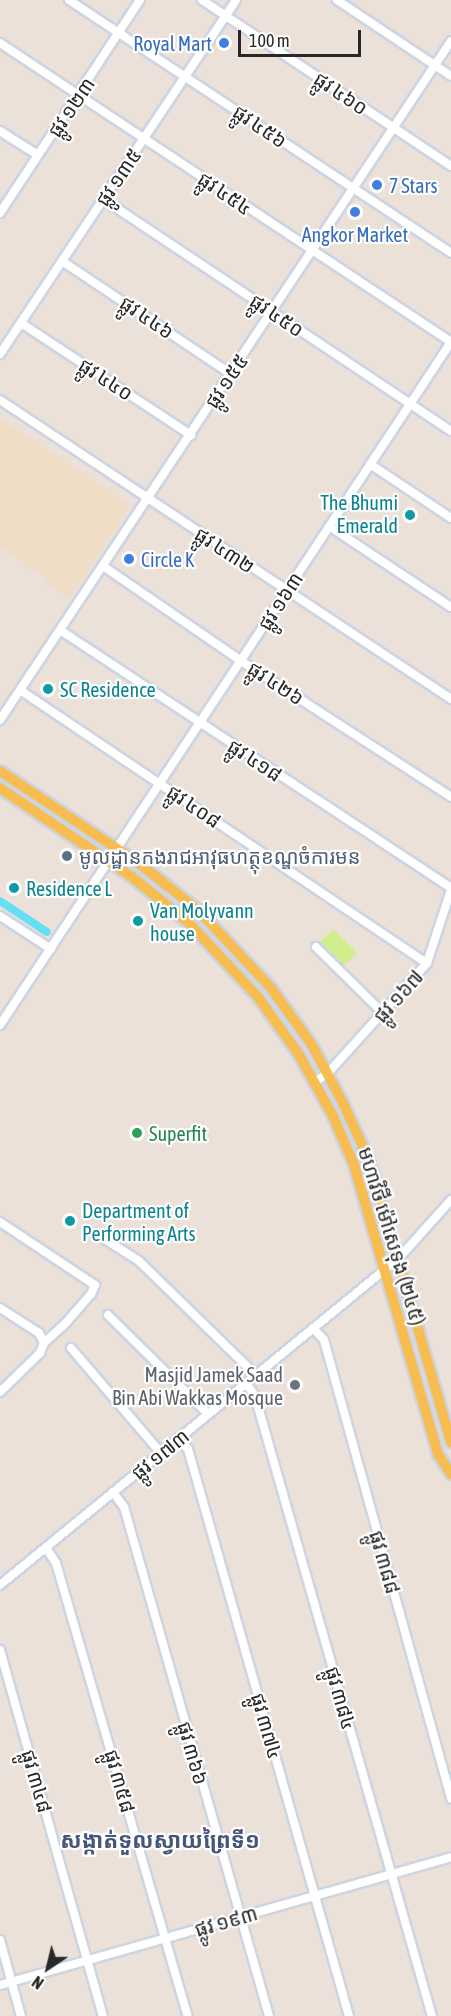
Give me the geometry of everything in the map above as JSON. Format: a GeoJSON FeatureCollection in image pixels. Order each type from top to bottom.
{"type":"FeatureCollection","features":[{"type":"Feature","properties":{"kind":"main road","name":"មហាវិថី ម៉ៅសេទុង (២៤៥)"},"geometry":{"type":"LineString","coordinates":[[0,771],[118,849],[200,911],[271,988],[328,1073],[369,1160],[451,1442]]}},
{"type":"Feature","properties":{"kind":"main road","name":"មហាវិថី ម៉ៅសេទុង (២៤៥)"},"geometry":{"type":"LineString","coordinates":[[0,789],[109,861],[189,923],[258,997],[299,1055],[315,1082],[354,1165],[438,1454],[451,1474]]}},
{"type":"Feature","properties":{"kind":"main road"},"geometry":{"type":"LineString","coordinates":[[189,923],[200,911]]}},
{"type":"Feature","properties":{"kind":"main road"},"geometry":{"type":"LineString","coordinates":[[408,1351],[424,1347]]}},
{"type":"Feature","properties":{"kind":"street","name":"ផ្លូវ ៤៥៦"},"geometry":{"type":"LineString","coordinates":[[69,0],[451,253]]}},
{"type":"Feature","properties":{"kind":"street","name":"ផ្លូវ ១២៣"},"geometry":{"type":"LineString","coordinates":[[0,213],[140,0]]}},
{"type":"Feature","properties":{"kind":"street","name":"ផ្លូវ ៤៦០"},"geometry":{"type":"LineString","coordinates":[[202,0],[451,166]]}},
{"type":"Feature","properties":{"kind":"street","name":"ផ្លូវ ១៣៥"},"geometry":{"type":"LineString","coordinates":[[0,354],[236,0]]}},
{"type":"Feature","properties":{"kind":"street"},"geometry":{"type":"LineString","coordinates":[[337,0],[451,76]]}},
{"type":"Feature","properties":{"kind":"street","name":"ផ្លូវ ១៥៥"},"geometry":{"type":"LineString","coordinates":[[0,720],[451,41]]}},
{"type":"Feature","properties":{"kind":"street","name":"ផ្លូវ ៤៥៤"},"geometry":{"type":"LineString","coordinates":[[0,44],[451,342]]}},
{"type":"Feature","properties":{"kind":"street"},"geometry":{"type":"LineString","coordinates":[[0,131],[38,155]]}},
{"type":"Feature","properties":{"kind":"street","name":"ផ្លូវ ៤៥០"},"geometry":{"type":"LineString","coordinates":[[103,199],[451,431]]}},
{"type":"Feature","properties":{"kind":"street","name":"ផ្លូវ ៤៤៦"},"geometry":{"type":"LineString","coordinates":[[62,261],[231,374]]}},
{"type":"Feature","properties":{"kind":"street","name":"ផ្លូវ ៤៤០"},"geometry":{"type":"LineString","coordinates":[[21,322],[191,435]]}},
{"type":"Feature","properties":{"kind":"street","name":"ផ្លូវ ១៦៣"},"geometry":{"type":"LineString","coordinates":[[0,1026],[451,342]]}},
{"type":"Feature","properties":{"kind":"street","name":"ផ្លូវ ៤៣២"},"geometry":{"type":"LineString","coordinates":[[0,400],[451,699]]}},
{"type":"Feature","properties":{"kind":"street"},"geometry":{"type":"LineString","coordinates":[[370,464],[451,518]]}},
{"type":"Feature","properties":{"kind":"street"},"geometry":{"type":"LineString","coordinates":[[329,525],[451,607]]}},
{"type":"Feature","properties":{"kind":"street","name":"ផ្លូវ ៤២៦"},"geometry":{"type":"LineString","coordinates":[[103,567],[241,661],[451,797]]}},
{"type":"Feature","properties":{"kind":"street","name":"ផ្លូវ ៤១៨"},"geometry":{"type":"LineString","coordinates":[[60,630],[451,889]]}},
{"type":"Feature","properties":{"kind":"street","name":"ផ្លូវ ៤០៨"},"geometry":{"type":"LineString","coordinates":[[20,690],[428,963]]}},
{"type":"Feature","properties":{"kind":"street","name":"ផ្លូវ ១៦៧"},"geometry":{"type":"LineString","coordinates":[[315,1082],[328,1073],[428,963],[451,889]]}},
{"type":"Feature","properties":{"kind":"street"},"geometry":{"type":"LineString","coordinates":[[0,916],[51,949]]}},
{"type":"Feature","properties":{"kind":"street"},"geometry":{"type":"LineString","coordinates":[[316,946],[382,1013]]}},
{"type":"Feature","properties":{"kind":"street","name":"ផ្លូវ ១៧៣"},"geometry":{"type":"LineString","coordinates":[[0,1586],[399,1258],[451,1200]]}},
{"type":"Feature","properties":{"kind":"street"},"geometry":{"type":"LineString","coordinates":[[0,1222],[95,1286],[66,1323],[44,1343],[40,1353],[0,1392]]}},
{"type":"Feature","properties":{"kind":"street"},"geometry":{"type":"LineString","coordinates":[[95,1233],[139,1261],[256,1375]]}},
{"type":"Feature","properties":{"kind":"street"},"geometry":{"type":"LineString","coordinates":[[0,1308],[39,1333],[44,1343]]}},
{"type":"Feature","properties":{"kind":"street"},"geometry":{"type":"LineString","coordinates":[[108,1315],[208,1414]]}},
{"type":"Feature","properties":{"kind":"street","name":"ផ្លូវ ៣៨៨"},"geometry":{"type":"LineString","coordinates":[[314,1328],[324,1340],[451,1798]]}},
{"type":"Feature","properties":{"kind":"street"},"geometry":{"type":"LineString","coordinates":[[71,1348],[161,1453]]}},
{"type":"Feature","properties":{"kind":"street","name":"ផ្លូវ ៣៨៤"},"geometry":{"type":"LineString","coordinates":[[246,1383],[255,1396],[432,2016]]}},
{"type":"Feature","properties":{"kind":"street","name":"ផ្លូវ ៣៧៤"},"geometry":{"type":"LineString","coordinates":[[180,1438],[188,1449],[349,2016]]}},
{"type":"Feature","properties":{"kind":"street","name":"ផ្លូវ ៣៦៦"},"geometry":{"type":"LineString","coordinates":[[113,1492],[124,1507],[269,2016]]}},
{"type":"Feature","properties":{"kind":"street","name":"ផ្លូវ ៣៥៨"},"geometry":{"type":"LineString","coordinates":[[46,1548],[56,1563],[188,2016]]}},
{"type":"Feature","properties":{"kind":"street","name":"ផ្លូវ ៣៤៨"},"geometry":{"type":"LineString","coordinates":[[0,1650],[103,2016]]}},
{"type":"Feature","properties":{"kind":"street","name":"ផ្លូវ ១៩៣"},"geometry":{"type":"LineString","coordinates":[[0,1984],[451,1857]]}},
{"type":"Feature","properties":{"kind":"street"},"geometry":{"type":"LineString","coordinates":[[0,1940],[21,2016]]}},
{"type":"Feature","properties":{"kind":"shaded area"},"geometry":{"type":"Polygon","coordinates":[[[0,418],[127,502],[127,511],[69,599],[46,584],[48,580],[0,547],[0,418]]]}},
{"type":"Feature","properties":{"kind":"green space"},"geometry":{"type":"Polygon","coordinates":[[[333,929],[357,953],[341,969],[317,945],[333,929]]]}},
{"type":"Feature","properties":{"kind":"waterway"},"geometry":{"type":"LineString","coordinates":[[0,901],[47,932]]}},
{"type":"Feature","properties":{"kind":"place","name":"Royal Mart"},"geometry":{"type":"Point","coordinates":[224,43]}},
{"type":"Feature","properties":{"kind":"place","name":"7 Stars"},"geometry":{"type":"Point","coordinates":[377,185]}},
{"type":"Feature","properties":{"kind":"place","name":"Angkor Market"},"geometry":{"type":"Point","coordinates":[355,212]}},
{"type":"Feature","properties":{"kind":"place","name":"The Bhumi Emerald"},"geometry":{"type":"Point","coordinates":[410,515]}},
{"type":"Feature","properties":{"kind":"place","name":"Circle K"},"geometry":{"type":"Point","coordinates":[129,559]}},
{"type":"Feature","properties":{"kind":"place","name":"SC Residence"},"geometry":{"type":"Point","coordinates":[48,689]}},
{"type":"Feature","properties":{"kind":"place","name":"មូលដ្ឋានកងរាជអាវុធហត្ថុខណ្ឌចំការមន"},"geometry":{"type":"Point","coordinates":[67,856]}},
{"type":"Feature","properties":{"kind":"place","name":"Residence L"},"geometry":{"type":"Point","coordinates":[14,888]}},
{"type":"Feature","properties":{"kind":"place","name":"Van Molyvann house"},"geometry":{"type":"Point","coordinates":[138,921]}},
{"type":"Feature","properties":{"kind":"place","name":"Superfit"},"geometry":{"type":"Point","coordinates":[137,1133]}},
{"type":"Feature","properties":{"kind":"place","name":"Department of Performing Arts"},"geometry":{"type":"Point","coordinates":[70,1221]}},
{"type":"Feature","properties":{"kind":"place","name":"Masjid Jamek Saad Bin Abi Wakkas Mosque"},"geometry":{"type":"Point","coordinates":[295,1385]}},
{"type":"Feature","properties":{"kind":"district","name":"សង្កាត់ទួលស្វាយព្រៃទី១"},"geometry":{"type":"Point","coordinates":[160,1841]}}]}
